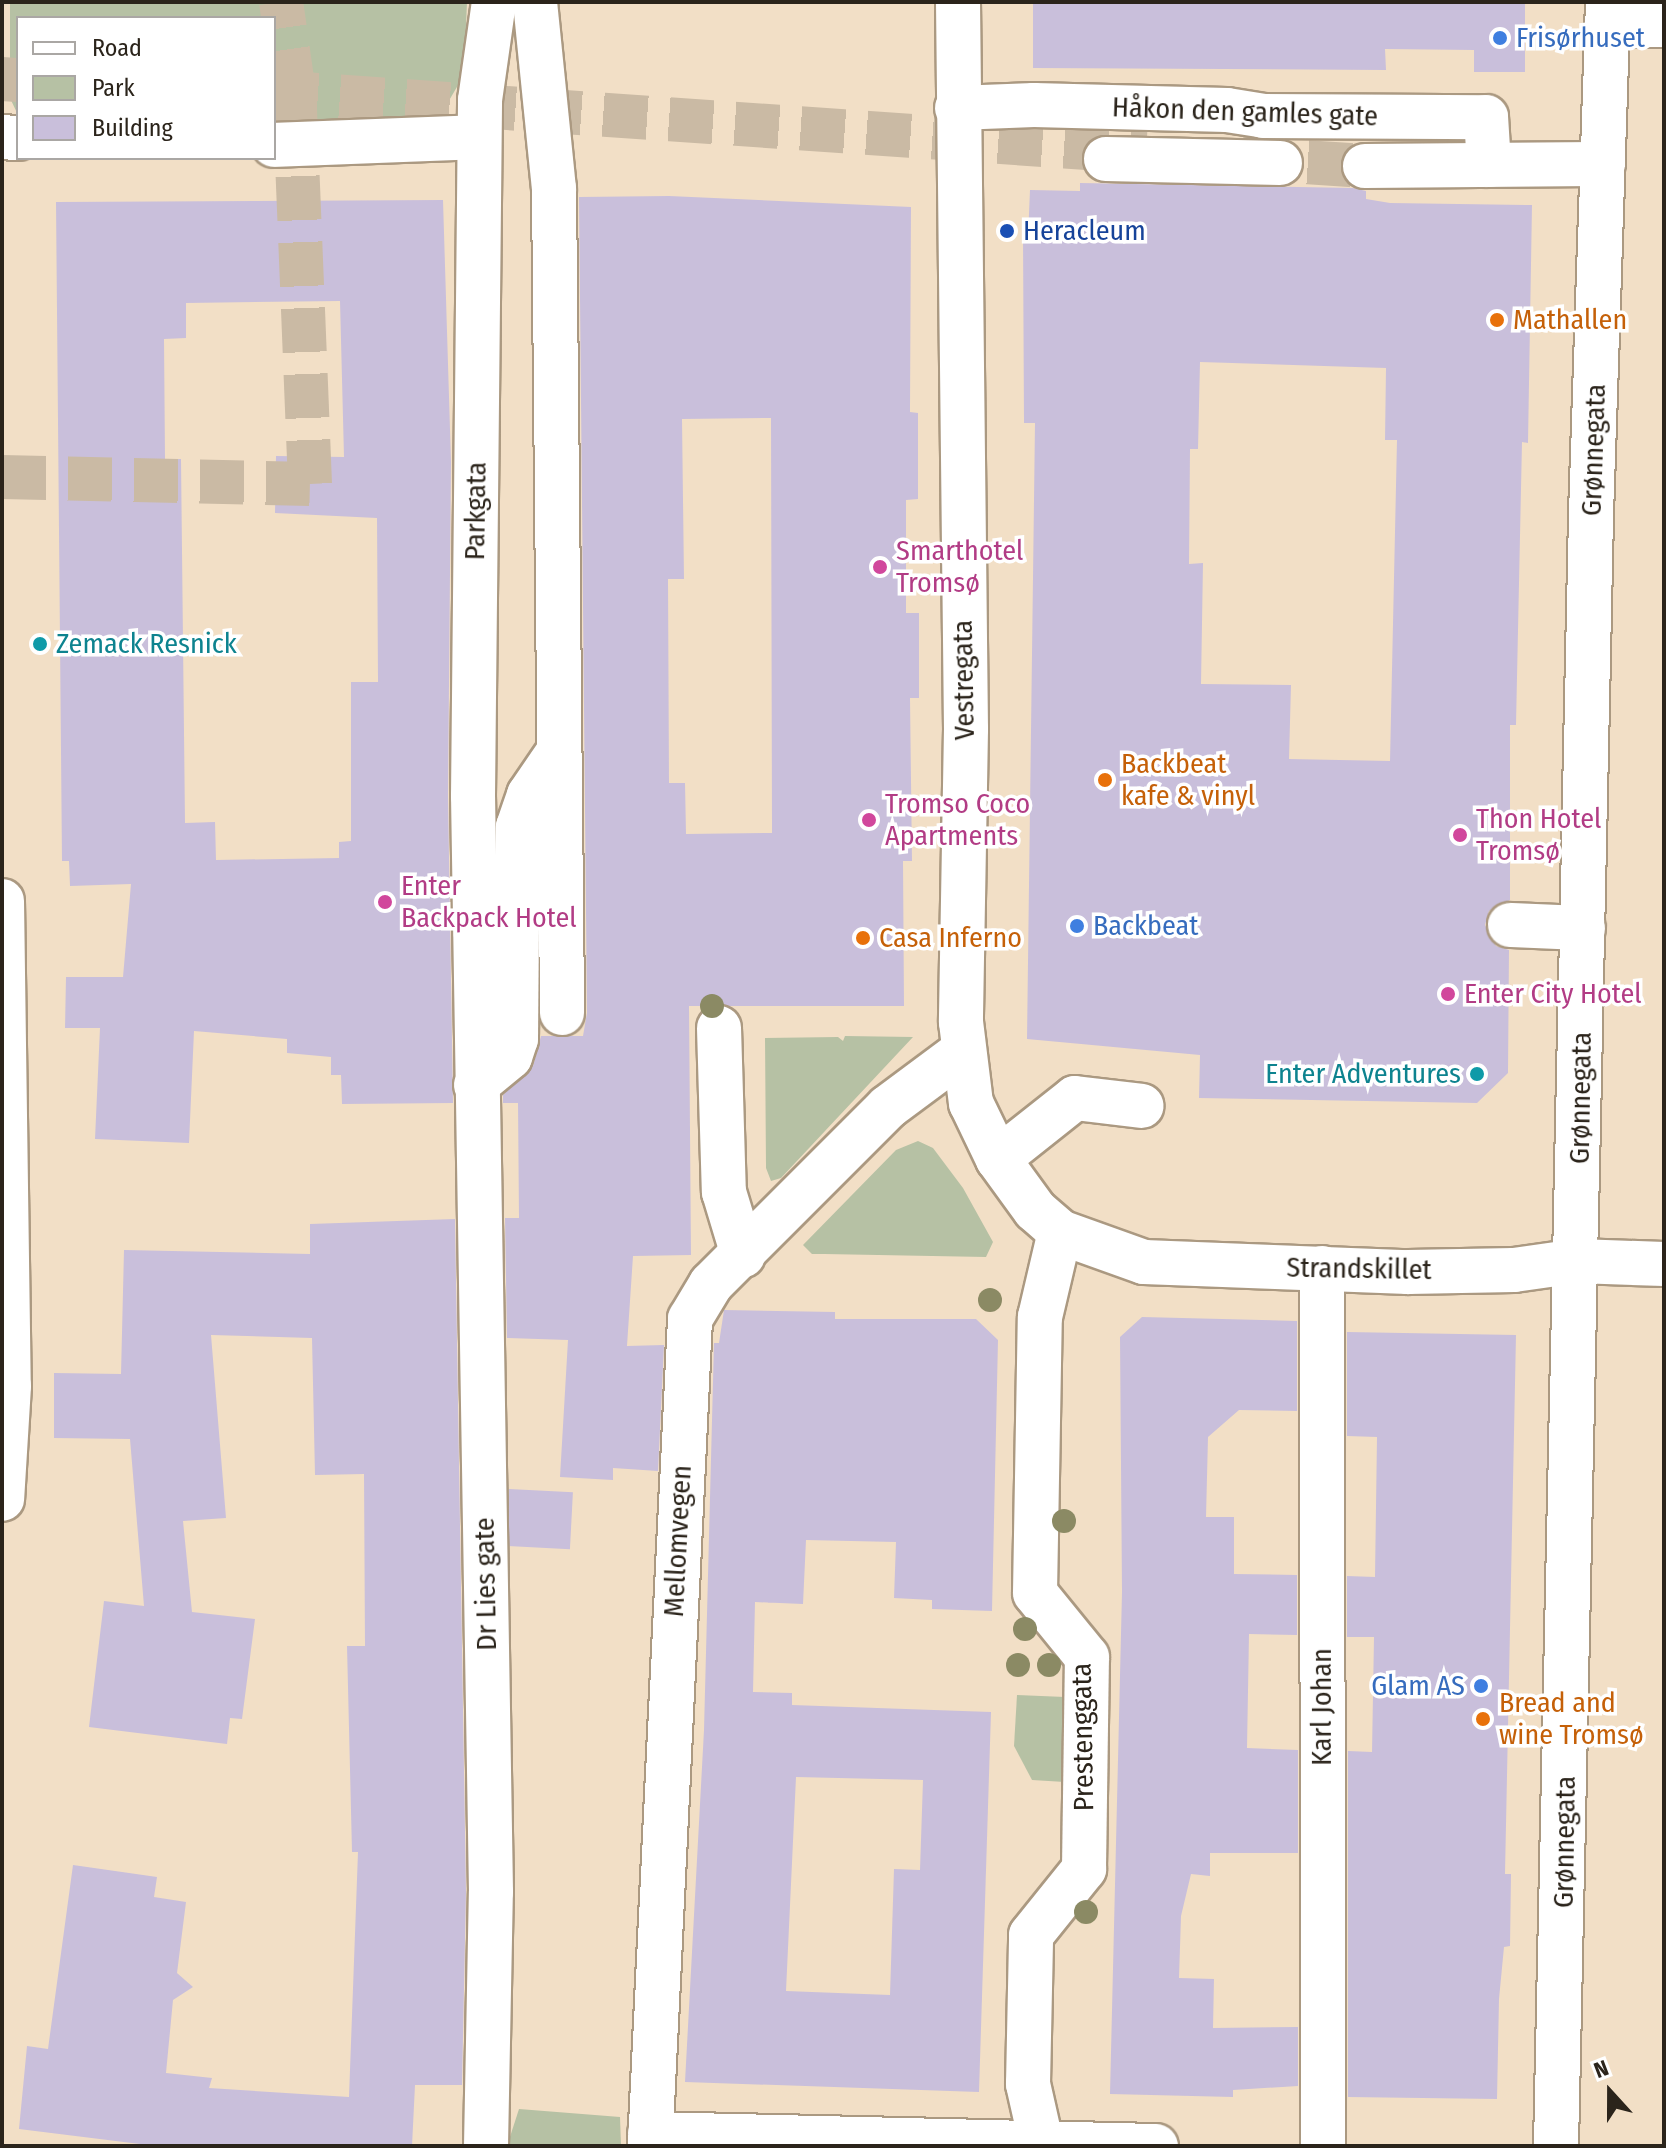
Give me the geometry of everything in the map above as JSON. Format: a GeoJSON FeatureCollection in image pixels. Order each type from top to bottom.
{"type":"FeatureCollection","features":[{"type":"Feature","properties":{"kind":"street","name":"Parkgata"},"geometry":{"type":"LineString","coordinates":[[473,1021],[479,137],[494,2]]}},
{"type":"Feature","properties":{"kind":"street"},"geometry":{"type":"LineString","coordinates":[[535,2],[554,163],[560,538],[557,754],[562,1013]]}},
{"type":"Feature","properties":{"kind":"street","name":"Vestregata"},"geometry":{"type":"LineString","coordinates":[[958,2],[966,729],[962,1052],[971,1103],[998,1159],[1035,1210],[1060,1232]]}},
{"type":"Feature","properties":{"kind":"street"},"geometry":{"type":"LineString","coordinates":[[1608,14],[1664,25]]}},
{"type":"Feature","properties":{"kind":"street","name":"Grønnegata"},"geometry":{"type":"LineString","coordinates":[[1556,2146],[1583,928],[1608,14]]}},
{"type":"Feature","properties":{"kind":"street","name":"Håkon den gamles gate"},"geometry":{"type":"LineString","coordinates":[[957,108],[1227,110],[1263,116],[1486,117],[1489,165]]}},
{"type":"Feature","properties":{"kind":"street"},"geometry":{"type":"LineString","coordinates":[[1227,110],[1228,163]]}},
{"type":"Feature","properties":{"kind":"street"},"geometry":{"type":"LineString","coordinates":[[276,145],[479,137]]}},
{"type":"Feature","properties":{"kind":"street"},"geometry":{"type":"LineString","coordinates":[[1106,159],[1280,163]]}},
{"type":"Feature","properties":{"kind":"street","name":"Håkon den gamles gate"},"geometry":{"type":"LineString","coordinates":[[1365,166],[1603,164]]}},
{"type":"Feature","properties":{"kind":"street"},"geometry":{"type":"LineString","coordinates":[[476,1085],[510,1057],[516,1039],[518,827],[529,795],[557,754]]}},
{"type":"Feature","properties":{"kind":"street"},"geometry":{"type":"LineString","coordinates":[[2,901],[9,1386],[2,1499]]}},
{"type":"Feature","properties":{"kind":"street"},"geometry":{"type":"LineString","coordinates":[[1510,925],[1583,928]]}},
{"type":"Feature","properties":{"kind":"street","name":"Dr Lies gate"},"geometry":{"type":"LineString","coordinates":[[473,1021],[491,1892],[486,2146]]}},
{"type":"Feature","properties":{"kind":"street"},"geometry":{"type":"LineString","coordinates":[[719,1028],[724,1192],[743,1255]]}},
{"type":"Feature","properties":{"kind":"street","name":"Mellomvegen"},"geometry":{"type":"LineString","coordinates":[[650,2140],[690,1319],[711,1284],[888,1107],[962,1052]]}},
{"type":"Feature","properties":{"kind":"street"},"geometry":{"type":"LineString","coordinates":[[998,1159],[1075,1098],[1142,1106]]}},
{"type":"Feature","properties":{"kind":"street","name":"Strandskillet"},"geometry":{"type":"LineString","coordinates":[[1060,1232],[1144,1262],[1485,1271],[1577,1261],[1664,1264]]}},
{"type":"Feature","properties":{"kind":"street","name":"Prestenggata"},"geometry":{"type":"LineString","coordinates":[[1042,2145],[1028,2084],[1031,1935],[1084,1869],[1087,1657],[1035,1593],[1040,1317],[1060,1232]]}},
{"type":"Feature","properties":{"kind":"street","name":"Karl Johan"},"geometry":{"type":"LineString","coordinates":[[1322,1268],[1323,2146]]}},
{"type":"Feature","properties":{"kind":"street"},"geometry":{"type":"LineString","coordinates":[[650,2140],[1156,2146]]}},
{"type":"Feature","properties":{"kind":"green space"},"geometry":{"type":"Polygon","coordinates":[[[10,2],[467,2],[464,75],[444,109],[408,121],[276,127],[276,16],[16,16],[16,111],[10,98],[10,2]]]}},
{"type":"Feature","properties":{"kind":"green space"},"geometry":{"type":"Polygon","coordinates":[[[845,1036],[913,1037],[781,1178],[771,1181],[766,1168],[765,1038],[838,1037],[843,1041],[845,1036]]]}},
{"type":"Feature","properties":{"kind":"green space"},"geometry":{"type":"Polygon","coordinates":[[[918,1141],[933,1148],[963,1188],[993,1242],[986,1257],[812,1254],[803,1245],[896,1150],[918,1141]]]}},
{"type":"Feature","properties":{"kind":"green space"},"geometry":{"type":"Polygon","coordinates":[[[1017,1695],[1065,1697],[1065,1782],[1032,1780],[1014,1746],[1017,1695]]]}},
{"type":"Feature","properties":{"kind":"green space"},"geometry":{"type":"Polygon","coordinates":[[[519,2109],[620,2117],[621,2146],[507,2146],[519,2109]]]}},
{"type":"Feature","properties":{"kind":"building"},"geometry":{"type":"Polygon","coordinates":[[[1033,2],[1525,3],[1525,72],[1474,72],[1474,50],[1385,49],[1386,70],[1033,68],[1033,2]]]}},
{"type":"Feature","properties":{"kind":"building"},"geometry":{"type":"Polygon","coordinates":[[[1080,183],[1353,188],[1366,191],[1366,199],[1390,203],[1532,205],[1528,443],[1522,442],[1516,725],[1510,725],[1510,900],[1489,911],[1485,925],[1496,946],[1509,950],[1508,1073],[1477,1103],[1199,1098],[1200,1055],[1027,1039],[1035,423],[1024,423],[1023,237],[1028,237],[1030,190],[1080,191],[1080,183]],[[1200,362],[1198,449],[1190,449],[1189,564],[1203,563],[1201,684],[1291,685],[1289,759],[1390,761],[1397,440],[1385,440],[1386,368],[1200,362]]]}},
{"type":"Feature","properties":{"kind":"building"},"geometry":{"type":"Polygon","coordinates":[[[669,196],[911,207],[910,412],[918,413],[918,499],[906,500],[906,613],[919,613],[919,698],[910,698],[912,861],[903,861],[904,1006],[689,1006],[691,1255],[633,1256],[627,1346],[664,1345],[658,1471],[613,1468],[613,1480],[560,1477],[568,1340],[507,1338],[505,1218],[519,1218],[518,1103],[503,1103],[503,1095],[533,1066],[541,1036],[583,1036],[587,1013],[579,197],[669,196]],[[771,418],[682,419],[684,579],[668,579],[669,783],[685,783],[686,834],[772,833],[771,418]]]}},
{"type":"Feature","properties":{"kind":"building"},"geometry":{"type":"Polygon","coordinates":[[[443,200],[451,462],[448,796],[453,1103],[342,1104],[341,1075],[331,1075],[331,1057],[287,1053],[287,1039],[194,1031],[189,1143],[95,1139],[100,1028],[65,1028],[66,977],[123,977],[131,884],[70,886],[69,861],[62,861],[56,202],[443,200]],[[340,301],[186,303],[186,338],[164,339],[165,459],[181,459],[185,823],[215,822],[216,860],[339,858],[339,842],[351,841],[351,682],[378,682],[377,518],[275,513],[276,456],[344,457],[340,301]]]}},
{"type":"Feature","properties":{"kind":"building"},"geometry":{"type":"Polygon","coordinates":[[[455,1219],[466,1892],[462,2085],[415,2085],[412,2146],[156,2146],[19,2129],[27,2046],[48,2049],[73,1865],[157,1877],[154,1897],[186,1902],[177,1973],[193,1987],[173,2000],[166,2073],[212,2078],[209,2088],[349,2097],[358,1852],[352,1852],[347,1646],[365,1646],[364,1474],[315,1475],[312,1338],[211,1335],[226,1518],[183,1521],[192,1612],[255,1619],[242,1719],[230,1718],[227,1744],[89,1727],[104,1601],[144,1606],[130,1439],[54,1438],[54,1373],[121,1374],[124,1250],[310,1254],[310,1224],[455,1219]]]}},
{"type":"Feature","properties":{"kind":"building"},"geometry":{"type":"Polygon","coordinates":[[[724,1310],[835,1312],[835,1319],[976,1319],[998,1340],[992,1611],[932,1609],[932,1600],[894,1598],[896,1542],[806,1540],[803,1604],[755,1602],[753,1692],[792,1693],[792,1705],[991,1712],[979,2092],[685,2082],[704,1730],[714,1343],[719,1343],[724,1310]],[[796,1777],[786,1991],[890,1995],[894,1869],[920,1870],[923,1780],[796,1777]]]}},
{"type":"Feature","properties":{"kind":"building"},"geometry":{"type":"Polygon","coordinates":[[[1142,1317],[1297,1321],[1297,1411],[1239,1410],[1208,1437],[1206,1517],[1234,1517],[1234,1574],[1297,1575],[1297,1635],[1249,1634],[1247,1748],[1298,1750],[1298,1853],[1210,1853],[1210,1876],[1191,1874],[1181,1916],[1179,1978],[1214,1979],[1213,2028],[1298,2027],[1298,2086],[1233,2090],[1233,2097],[1110,2094],[1122,1592],[1120,1337],[1142,1317]]]}},
{"type":"Feature","properties":{"kind":"building"},"geometry":{"type":"Polygon","coordinates":[[[1347,1332],[1516,1335],[1505,1874],[1511,1874],[1510,1946],[1504,1947],[1499,1999],[1497,2099],[1348,2097],[1348,1751],[1372,1752],[1374,1637],[1347,1637],[1347,1576],[1375,1577],[1377,1437],[1347,1436],[1347,1332]]]}},
{"type":"Feature","properties":{"kind":"building"},"geometry":{"type":"Polygon","coordinates":[[[509,1489],[573,1492],[570,1549],[506,1546],[509,1489]]]}},
{"type":"Feature","properties":{"kind":"tunnel"},"geometry":{"type":"LineString","coordinates":[[2,477],[310,484],[294,93],[281,2]]}},
{"type":"Feature","properties":{"kind":"tunnel"},"geometry":{"type":"LineString","coordinates":[[2,79],[16,80]]}},
{"type":"Feature","properties":{"kind":"tunnel"},"geometry":{"type":"LineString","coordinates":[[276,92],[1146,152]]}},
{"type":"Feature","properties":{"kind":"tunnel"},"geometry":{"type":"LineString","coordinates":[[1242,158],[1365,166]]}},
{"type":"Feature","properties":{"kind":"place","name":"Frisørhuset"},"geometry":{"type":"Point","coordinates":[1500,38]}},
{"type":"Feature","properties":{"kind":"place","name":"Heracleum"},"geometry":{"type":"Point","coordinates":[1007,231]}},
{"type":"Feature","properties":{"kind":"place","name":"Mathallen"},"geometry":{"type":"Point","coordinates":[1497,320]}},
{"type":"Feature","properties":{"kind":"place","name":"Smarthotel Tromsø"},"geometry":{"type":"Point","coordinates":[880,567]}},
{"type":"Feature","properties":{"kind":"place","name":"Zemack Resnick"},"geometry":{"type":"Point","coordinates":[40,644]}},
{"type":"Feature","properties":{"kind":"place","name":"Backbeat kafe & vinyl"},"geometry":{"type":"Point","coordinates":[1105,780]}},
{"type":"Feature","properties":{"kind":"place","name":"Tromso Coco Apartments"},"geometry":{"type":"Point","coordinates":[869,820]}},
{"type":"Feature","properties":{"kind":"place","name":"Thon Hotel Tromsø"},"geometry":{"type":"Point","coordinates":[1460,835]}},
{"type":"Feature","properties":{"kind":"place","name":"Enter Backpack Hotel"},"geometry":{"type":"Point","coordinates":[385,902]}},
{"type":"Feature","properties":{"kind":"place","name":"Backbeat"},"geometry":{"type":"Point","coordinates":[1077,926]}},
{"type":"Feature","properties":{"kind":"place","name":"Casa Inferno"},"geometry":{"type":"Point","coordinates":[863,938]}},
{"type":"Feature","properties":{"kind":"place","name":"Enter City Hotel"},"geometry":{"type":"Point","coordinates":[1448,994]}},
{"type":"Feature","properties":{"kind":"place","name":"Enter Adventures"},"geometry":{"type":"Point","coordinates":[1477,1074]}},
{"type":"Feature","properties":{"kind":"place","name":"Glam AS"},"geometry":{"type":"Point","coordinates":[1481,1686]}},
{"type":"Feature","properties":{"kind":"place","name":"Bread and wine Tromsø"},"geometry":{"type":"Point","coordinates":[1483,1719]}}]}
